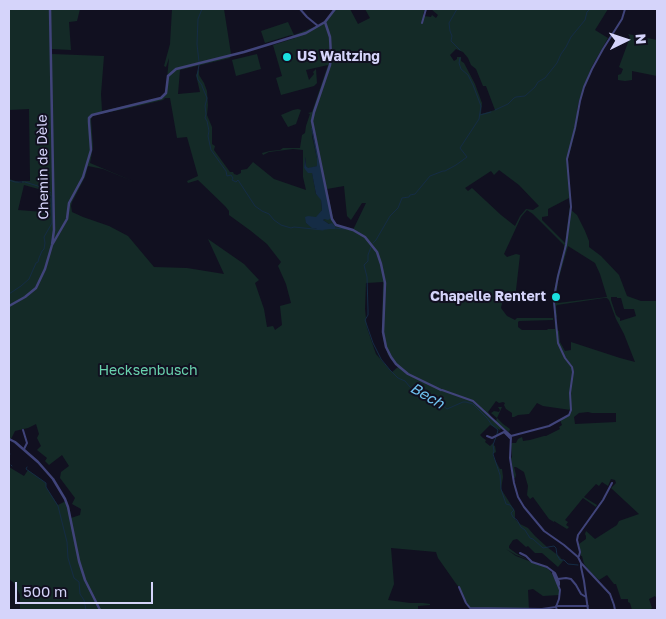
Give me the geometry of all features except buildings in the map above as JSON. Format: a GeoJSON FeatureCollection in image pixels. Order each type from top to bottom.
{"type":"FeatureCollection","features":[{"type":"Feature","properties":{"kind":"street","name":"Chemin de Dèle"},"geometry":{"type":"LineString","coordinates":[[9,306],[36,288],[45,269],[52,246],[54,224],[50,9]]}},
{"type":"Feature","properties":{"kind":"street"},"geometry":{"type":"LineString","coordinates":[[300,9],[319,26]]}},
{"type":"Feature","properties":{"kind":"street"},"geometry":{"type":"LineString","coordinates":[[52,246],[67,219],[69,204],[83,177],[91,150],[90,118],[92,116],[161,98],[166,93],[168,76],[176,69],[253,50],[301,35],[325,22],[334,9]]}},
{"type":"Feature","properties":{"kind":"street"},"geometry":{"type":"LineString","coordinates":[[422,23],[426,9]]}},
{"type":"Feature","properties":{"kind":"street"},"geometry":{"type":"LineString","coordinates":[[511,438],[549,426],[568,415],[572,410],[570,393],[573,372],[572,367],[561,350],[556,331],[555,292],[566,245],[571,207],[567,164],[568,153],[584,87],[603,49],[622,19],[625,9]]}},
{"type":"Feature","properties":{"kind":"street"},"geometry":{"type":"LineString","coordinates":[[325,22],[330,37],[330,65],[312,121],[332,218],[336,225],[353,230],[365,238],[377,252],[385,283],[384,339],[391,357],[399,367],[413,377],[441,390],[474,401],[511,438],[511,466],[520,502],[544,531],[578,557],[581,563],[610,594],[615,610]]}},
{"type":"Feature","properties":{"kind":"street"},"geometry":{"type":"LineString","coordinates":[[497,423],[511,438]]}},
{"type":"Feature","properties":{"kind":"street"},"geometry":{"type":"LineString","coordinates":[[23,430],[27,443],[24,449]]}},
{"type":"Feature","properties":{"kind":"street"},"geometry":{"type":"LineString","coordinates":[[487,436],[492,438],[504,432]]}},
{"type":"Feature","properties":{"kind":"street"},"geometry":{"type":"LineString","coordinates":[[9,439],[24,449],[43,467],[65,498],[85,580],[100,610]]}},
{"type":"Feature","properties":{"kind":"street"},"geometry":{"type":"LineString","coordinates":[[578,557],[580,552],[577,540],[578,534],[603,500],[612,483]]}},
{"type":"Feature","properties":{"kind":"street"},"geometry":{"type":"LineString","coordinates":[[520,554],[526,556],[532,562],[544,565],[555,573],[560,592],[556,606],[557,610]]}},
{"type":"Feature","properties":{"kind":"street"},"geometry":{"type":"LineString","coordinates":[[581,563],[588,610]]}},
{"type":"Feature","properties":{"kind":"street"},"geometry":{"type":"LineString","coordinates":[[552,572],[559,585]]}},
{"type":"Feature","properties":{"kind":"street"},"geometry":{"type":"LineString","coordinates":[[558,579],[569,578],[581,594],[586,597]]}},
{"type":"Feature","properties":{"kind":"street"},"geometry":{"type":"LineString","coordinates":[[459,587],[470,608],[508,610],[542,609],[556,606],[588,606]]}},
{"type":"Feature","properties":{"kind":"green space","name":"Hecksenbusch"},"geometry":{"type":"Polygon","coordinates":[[[9,9],[80,9],[77,21],[69,22],[71,50],[52,49],[52,54],[104,56],[101,94],[102,111],[160,98],[164,95],[169,58],[166,67],[164,66],[170,44],[172,9],[224,9],[230,58],[180,70],[178,94],[200,92],[196,75],[199,69],[199,75],[207,91],[207,115],[212,127],[212,144],[215,146],[214,150],[230,172],[237,175],[241,173],[241,170],[247,169],[253,162],[274,179],[306,190],[303,177],[303,150],[293,149],[269,152],[263,155],[262,153],[283,148],[300,148],[302,135],[305,133],[310,114],[308,113],[312,112],[328,65],[306,70],[309,80],[316,69],[317,83],[314,86],[281,95],[276,78],[282,76],[273,45],[295,38],[291,35],[265,43],[261,31],[288,22],[294,35],[322,24],[335,9],[350,9],[358,24],[370,18],[365,9],[425,9],[424,16],[431,17],[432,15],[436,18],[438,15],[431,9],[608,9],[595,30],[608,38],[591,68],[579,101],[576,129],[568,159],[571,210],[577,215],[585,231],[589,247],[601,256],[619,275],[627,296],[641,301],[657,301],[657,599],[655,596],[649,599],[652,608],[649,610],[632,610],[628,599],[621,599],[616,584],[607,575],[599,580],[584,564],[581,556],[579,544],[586,539],[586,531],[595,539],[617,525],[619,521],[639,514],[611,488],[616,483],[615,480],[611,479],[608,486],[602,482],[599,486],[596,484],[584,497],[597,505],[596,507],[583,498],[565,520],[568,522],[566,525],[569,527],[567,529],[549,519],[533,497],[530,499],[527,495],[528,486],[524,472],[514,467],[516,475],[514,478],[511,444],[516,443],[522,437],[523,441],[530,440],[546,436],[560,429],[559,427],[562,425],[560,420],[569,415],[571,410],[543,406],[537,403],[529,414],[512,417],[512,413],[504,405],[505,403],[496,401],[488,412],[492,418],[496,421],[497,418],[510,429],[509,432],[502,427],[500,430],[490,425],[480,435],[490,446],[494,443],[496,452],[493,454],[494,458],[500,469],[502,469],[501,489],[515,511],[515,519],[528,528],[563,561],[558,567],[542,553],[535,553],[517,539],[513,540],[509,548],[529,560],[506,549],[516,556],[547,568],[559,588],[559,595],[543,596],[533,589],[528,590],[529,610],[470,608],[467,606],[459,587],[438,558],[436,552],[391,548],[394,584],[388,600],[430,605],[418,606],[418,610],[20,610],[20,595],[14,583],[9,579],[9,467],[24,476],[28,470],[46,483],[46,487],[58,505],[66,501],[71,518],[80,515],[81,509],[72,504],[75,498],[60,478],[61,472],[69,466],[62,455],[49,465],[45,461],[47,458],[37,450],[41,446],[37,438],[39,434],[36,424],[15,431],[11,439],[9,439],[9,179],[22,183],[22,181],[30,181],[30,179],[29,109],[9,110],[9,9]],[[456,49],[450,55],[454,61],[457,57],[461,57],[461,61],[464,63],[475,84],[482,103],[481,114],[495,110],[486,86],[483,86],[476,69],[471,65],[463,52],[456,49]],[[170,98],[95,115],[91,119],[93,147],[90,163],[135,182],[103,169],[88,166],[85,177],[72,202],[72,212],[109,226],[128,236],[154,267],[187,268],[224,274],[208,239],[244,264],[259,280],[255,283],[264,309],[267,327],[273,326],[275,330],[282,325],[280,306],[291,303],[286,284],[278,266],[281,262],[267,244],[229,215],[229,211],[225,206],[198,180],[188,183],[187,181],[198,176],[187,137],[177,138],[170,98]],[[312,128],[317,166],[308,169],[306,157],[304,168],[312,172],[316,194],[321,199],[322,210],[316,218],[306,220],[306,223],[316,229],[334,229],[335,226],[323,220],[325,219],[312,128]],[[499,170],[494,175],[491,171],[465,188],[468,191],[472,188],[515,226],[526,209],[533,210],[539,206],[519,185],[499,170]],[[24,185],[18,210],[44,212],[51,197],[42,190],[24,185]],[[344,186],[327,189],[335,224],[353,230],[366,203],[362,203],[351,220],[347,216],[344,186]],[[569,198],[548,209],[548,216],[542,217],[542,220],[565,243],[570,205],[569,198]],[[527,210],[521,217],[504,254],[507,257],[516,254],[520,255],[515,299],[504,294],[501,308],[507,316],[515,320],[517,318],[553,318],[553,320],[519,321],[518,327],[522,330],[555,329],[554,303],[552,302],[564,245],[527,210]],[[568,246],[558,281],[558,303],[607,297],[595,263],[568,246]],[[383,282],[366,283],[365,309],[367,328],[376,354],[392,372],[398,367],[388,355],[383,339],[383,282]],[[611,297],[616,315],[620,321],[636,316],[634,309],[624,309],[621,298],[611,297]],[[607,298],[557,305],[557,317],[555,318],[557,330],[559,331],[560,342],[565,351],[571,350],[571,342],[635,362],[607,298]],[[579,413],[574,417],[575,424],[616,422],[616,413],[579,413]]]}},
{"type":"Feature","properties":{"kind":"green space"},"geometry":{"type":"Polygon","coordinates":[[[628,34],[657,40],[657,76],[632,71],[632,80],[618,80],[618,75],[621,74],[623,69],[619,67],[630,37],[628,34]]]}},
{"type":"Feature","properties":{"kind":"green space"},"geometry":{"type":"Polygon","coordinates":[[[257,54],[261,69],[236,76],[232,60],[257,54]]]}},
{"type":"Feature","properties":{"kind":"green space"},"geometry":{"type":"Polygon","coordinates":[[[298,109],[301,110],[296,124],[288,127],[281,115],[298,109]]]}},
{"type":"Feature","properties":{"kind":"green space"},"geometry":{"type":"Polygon","coordinates":[[[498,407],[502,407],[497,418],[491,413],[494,411],[499,412],[498,407]]]}},
{"type":"Feature","properties":{"kind":"water"},"geometry":{"type":"Polygon","coordinates":[[[311,128],[331,218],[323,220],[329,224],[332,223],[335,229],[322,230],[312,228],[306,223],[305,217],[316,217],[322,210],[321,200],[316,194],[312,173],[308,173],[304,168],[305,157],[308,168],[317,166],[311,128]]]}},
{"type":"Feature","properties":{"kind":"waterway"},"geometry":{"type":"LineString","coordinates":[[199,62],[197,44],[198,19],[202,9]]}},
{"type":"Feature","properties":{"kind":"waterway","name":"Bech"},"geometry":{"type":"LineString","coordinates":[[457,9],[449,23],[452,36],[451,41],[460,50]]}},
{"type":"Feature","properties":{"kind":"waterway"},"geometry":{"type":"LineString","coordinates":[[495,110],[508,104],[516,97],[525,96],[538,82],[545,78],[557,63],[571,37],[585,20],[590,9]]}},
{"type":"Feature","properties":{"kind":"waterway","name":"Bech"},"geometry":{"type":"LineString","coordinates":[[373,243],[390,216],[398,208],[402,198],[415,194],[430,176],[445,171],[467,157],[460,148],[479,119],[481,106],[468,75],[461,69],[460,58]]}},
{"type":"Feature","properties":{"kind":"waterway"},"geometry":{"type":"LineString","coordinates":[[199,65],[197,76],[207,98],[205,118],[209,131],[208,136],[211,150],[226,171],[227,176],[231,175],[232,180],[236,182],[238,180],[255,206],[269,214],[281,225],[291,228],[323,230]]}},
{"type":"Feature","properties":{"kind":"waterway"},"geometry":{"type":"LineString","coordinates":[[480,115],[491,112]]}},
{"type":"Feature","properties":{"kind":"waterway"},"geometry":{"type":"LineString","coordinates":[[9,180],[24,182]]}},
{"type":"Feature","properties":{"kind":"waterway"},"geometry":{"type":"LineString","coordinates":[[25,182],[41,187],[51,193]]}},
{"type":"Feature","properties":{"kind":"waterway"},"geometry":{"type":"LineString","coordinates":[[9,294],[29,279],[44,249],[44,237],[52,223],[51,195]]}},
{"type":"Feature","properties":{"kind":"waterway"},"geometry":{"type":"LineString","coordinates":[[334,228],[345,229]]}},
{"type":"Feature","properties":{"kind":"waterway","name":"Bech"},"geometry":{"type":"LineString","coordinates":[[371,247],[368,261],[364,265],[367,277],[368,310],[365,320],[381,359],[398,378],[447,409],[466,402],[473,404],[487,418],[498,430],[493,445],[493,454],[506,504],[510,505],[514,510],[511,513],[513,517],[530,538],[543,548],[554,546],[560,560],[564,560],[568,564],[578,565]]}},
{"type":"Feature","properties":{"kind":"waterway"},"geometry":{"type":"LineString","coordinates":[[27,467],[26,469],[46,483],[46,487],[58,506],[67,542],[68,558],[74,578],[79,582],[80,594],[84,600],[86,610]]}},
{"type":"Feature","properties":{"kind":"place","name":"US Waltzing"},"geometry":{"type":"Point","coordinates":[287,57]}},
{"type":"Feature","properties":{"kind":"place","name":"Chapelle Rentert"},"geometry":{"type":"Point","coordinates":[556,297]}}]}
